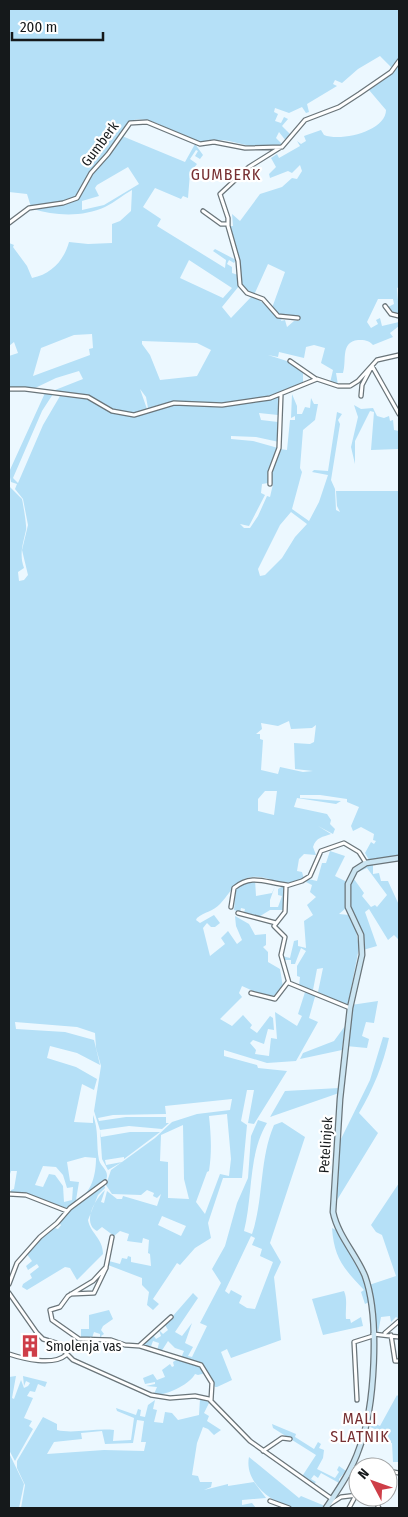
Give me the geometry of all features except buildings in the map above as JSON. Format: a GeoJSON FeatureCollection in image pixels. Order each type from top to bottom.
{"type":"FeatureCollection","features":[{"type":"Feature","properties":{"kind":"main road"},"geometry":{"type":"LineString","coordinates":[[366,863],[399,858]]}},
{"type":"Feature","properties":{"kind":"main road","name":"Petelinjek"},"geometry":{"type":"LineString","coordinates":[[366,863],[351,876],[347,890],[348,907],[361,935],[362,955],[350,1008],[342,1082],[334,1212],[336,1224],[365,1276],[372,1303],[373,1335]]}},
{"type":"Feature","properties":{"kind":"main road"},"geometry":{"type":"LineString","coordinates":[[355,1457],[366,1426],[373,1335]]}},
{"type":"Feature","properties":{"kind":"main road"},"geometry":{"type":"LineString","coordinates":[[326,1507],[348,1473]]}},
{"type":"Feature","properties":{"kind":"street"},"geometry":{"type":"LineString","coordinates":[[298,318],[278,316],[263,300],[248,293],[240,286],[238,261],[220,194],[249,167],[282,147],[305,120],[339,107],[391,72],[399,61]]}},
{"type":"Feature","properties":{"kind":"street","name":"Gumberk"},"geometry":{"type":"LineString","coordinates":[[9,223],[29,208],[63,203],[77,198],[91,173],[112,149],[123,131],[130,123],[136,121],[158,126],[200,144],[214,142],[245,148],[282,147]]}},
{"type":"Feature","properties":{"kind":"street"},"geometry":{"type":"LineString","coordinates":[[203,212],[220,224],[228,224]]}},
{"type":"Feature","properties":{"kind":"street"},"geometry":{"type":"LineString","coordinates":[[385,306],[391,314],[399,316]]}},
{"type":"Feature","properties":{"kind":"street"},"geometry":{"type":"LineString","coordinates":[[290,361],[317,379],[331,384],[350,386],[358,381],[377,360],[399,354]]}},
{"type":"Feature","properties":{"kind":"street"},"geometry":{"type":"LineString","coordinates":[[361,396],[362,385],[372,366]]}},
{"type":"Feature","properties":{"kind":"street"},"geometry":{"type":"LineString","coordinates":[[372,366],[397,407],[399,414]]}},
{"type":"Feature","properties":{"kind":"street"},"geometry":{"type":"LineString","coordinates":[[9,389],[25,389],[88,397],[112,411],[134,415],[174,403],[227,405],[281,395],[304,383],[317,379]]}},
{"type":"Feature","properties":{"kind":"street"},"geometry":{"type":"LineString","coordinates":[[270,484],[270,472],[279,448],[281,395]]}},
{"type":"Feature","properties":{"kind":"street"},"geometry":{"type":"LineString","coordinates":[[231,908],[234,888],[247,879],[287,885],[302,882],[310,876],[321,851],[344,843],[359,852],[366,863]]}},
{"type":"Feature","properties":{"kind":"street"},"geometry":{"type":"LineString","coordinates":[[251,993],[275,1000],[288,982],[287,969],[281,955],[285,938],[275,928],[276,923],[285,912],[287,885]]}},
{"type":"Feature","properties":{"kind":"street"},"geometry":{"type":"LineString","coordinates":[[238,913],[276,923]]}},
{"type":"Feature","properties":{"kind":"street"},"geometry":{"type":"LineString","coordinates":[[288,982],[350,1008]]}},
{"type":"Feature","properties":{"kind":"street"},"geometry":{"type":"LineString","coordinates":[[9,1284],[13,1270],[21,1257],[57,1223],[66,1210],[105,1182]]}},
{"type":"Feature","properties":{"kind":"street"},"geometry":{"type":"LineString","coordinates":[[9,1194],[26,1194],[66,1210]]}},
{"type":"Feature","properties":{"kind":"street"},"geometry":{"type":"LineString","coordinates":[[70,1294],[94,1293],[106,1267],[112,1237]]}},
{"type":"Feature","properties":{"kind":"street"},"geometry":{"type":"LineString","coordinates":[[106,1267],[93,1281],[70,1294],[60,1307],[49,1312],[52,1320],[78,1340],[111,1340],[125,1345],[140,1346],[201,1365],[212,1383],[211,1400]]}},
{"type":"Feature","properties":{"kind":"street"},"geometry":{"type":"LineString","coordinates":[[9,1293],[36,1333],[45,1340],[56,1343],[66,1355],[150,1395],[177,1398],[195,1396],[211,1400],[263,1451],[332,1499]]}},
{"type":"Feature","properties":{"kind":"street"},"geometry":{"type":"LineString","coordinates":[[140,1346],[171,1317]]}},
{"type":"Feature","properties":{"kind":"street"},"geometry":{"type":"LineString","coordinates":[[384,1334],[399,1321]]}},
{"type":"Feature","properties":{"kind":"street"},"geometry":{"type":"LineString","coordinates":[[357,1400],[354,1342],[373,1335],[384,1334],[399,1337]]}},
{"type":"Feature","properties":{"kind":"street"},"geometry":{"type":"LineString","coordinates":[[391,1335],[395,1361],[399,1361]]}},
{"type":"Feature","properties":{"kind":"street"},"geometry":{"type":"LineString","coordinates":[[9,1354],[24,1360],[46,1360],[66,1355]]}},
{"type":"Feature","properties":{"kind":"street"},"geometry":{"type":"LineString","coordinates":[[263,1451],[282,1438],[290,1439]]}},
{"type":"Feature","properties":{"kind":"street"},"geometry":{"type":"LineString","coordinates":[[326,1507],[341,1497],[348,1496]]}},
{"type":"Feature","properties":{"kind":"street"},"geometry":{"type":"LineString","coordinates":[[270,1501],[289,1508]]}},
{"type":"Feature","properties":{"kind":"shaded area"},"geometry":{"type":"Polygon","coordinates":[[[9,9],[399,9],[399,59],[392,68],[380,56],[358,69],[342,83],[335,80],[333,84],[337,86],[307,104],[309,112],[306,113],[302,107],[289,113],[275,108],[274,112],[278,114],[275,121],[281,123],[284,117],[288,119],[282,126],[291,135],[286,141],[279,132],[276,138],[282,144],[274,146],[259,147],[222,140],[199,142],[151,121],[134,120],[126,126],[110,151],[97,165],[78,195],[65,201],[31,207],[27,194],[9,192],[9,9]]]}},
{"type":"Feature","properties":{"kind":"shaded area"},"geometry":{"type":"Polygon","coordinates":[[[399,64],[399,287],[397,288],[399,315],[388,307],[394,304],[393,299],[378,299],[367,322],[371,328],[378,324],[376,320],[380,318],[382,326],[399,322],[399,326],[390,333],[393,337],[373,345],[363,340],[352,341],[346,348],[343,373],[336,373],[338,385],[330,383],[333,370],[321,363],[325,348],[314,345],[306,347],[304,358],[279,352],[278,357],[268,355],[290,362],[303,372],[303,382],[296,387],[275,395],[228,404],[177,403],[148,408],[146,397],[140,389],[147,409],[132,414],[112,410],[89,396],[50,392],[83,379],[79,371],[56,378],[33,389],[9,388],[9,356],[18,353],[14,342],[9,346],[9,243],[14,245],[13,247],[27,266],[32,278],[51,270],[64,255],[69,242],[88,244],[112,243],[112,224],[120,221],[131,211],[132,190],[105,207],[88,213],[60,214],[33,209],[70,203],[77,200],[95,171],[122,136],[185,162],[195,144],[203,155],[200,159],[195,156],[198,151],[196,150],[190,159],[197,164],[190,173],[188,198],[183,196],[181,199],[155,188],[143,207],[161,219],[157,226],[225,268],[226,260],[213,251],[215,249],[236,260],[234,263],[229,260],[227,264],[232,267],[232,273],[238,275],[239,286],[222,307],[231,318],[252,296],[275,314],[282,318],[281,321],[285,320],[287,327],[294,321],[299,321],[299,318],[279,316],[272,308],[285,272],[268,264],[254,295],[241,285],[240,265],[229,226],[233,226],[232,214],[240,221],[260,194],[282,187],[292,178],[297,179],[302,171],[300,165],[292,173],[288,171],[270,178],[269,174],[276,167],[271,158],[277,154],[279,158],[300,146],[297,141],[301,144],[306,141],[304,136],[321,130],[324,135],[332,137],[351,136],[379,124],[386,110],[369,90],[391,74],[399,64]],[[128,167],[95,188],[99,196],[82,201],[82,210],[104,205],[139,184],[128,167]],[[189,260],[180,278],[223,298],[232,288],[189,260]],[[92,334],[74,335],[41,348],[33,376],[90,355],[89,349],[93,348],[92,334]],[[142,341],[150,355],[160,380],[197,376],[211,350],[197,343],[142,341]]]}},
{"type":"Feature","properties":{"kind":"shaded area"},"geometry":{"type":"Polygon","coordinates":[[[45,393],[53,394],[42,411],[13,478],[18,483],[43,425],[60,396],[91,399],[108,410],[129,415],[175,404],[224,406],[279,397],[278,415],[259,413],[261,420],[278,422],[279,442],[256,437],[231,436],[231,439],[253,441],[278,448],[270,471],[268,483],[262,484],[261,493],[265,495],[249,526],[240,524],[244,528],[250,528],[267,496],[270,497],[273,484],[270,481],[272,469],[280,449],[287,450],[290,420],[295,420],[295,416],[291,418],[292,394],[297,406],[297,414],[302,414],[305,407],[310,408],[311,398],[314,404],[318,404],[315,420],[303,430],[300,468],[302,472],[292,509],[309,521],[319,502],[328,475],[312,472],[314,470],[328,471],[337,412],[342,414],[338,420],[340,424],[331,480],[335,489],[336,510],[340,512],[337,506],[336,491],[399,491],[399,856],[369,860],[365,853],[371,842],[374,844],[376,841],[373,840],[374,834],[361,827],[353,831],[351,826],[359,807],[347,802],[347,799],[320,795],[300,795],[300,798],[341,801],[336,804],[297,798],[294,807],[327,814],[331,820],[330,824],[335,829],[333,834],[318,826],[331,834],[316,841],[313,847],[316,855],[304,854],[299,859],[297,871],[302,872],[304,879],[296,882],[282,883],[259,877],[246,878],[233,888],[218,906],[197,918],[196,920],[200,923],[214,915],[220,923],[215,927],[211,927],[207,923],[203,928],[210,956],[225,944],[221,938],[228,931],[237,944],[242,940],[236,926],[235,916],[249,924],[255,935],[266,934],[266,945],[263,947],[268,952],[268,962],[280,969],[283,987],[277,994],[269,998],[242,986],[239,993],[242,997],[220,1019],[232,1026],[243,1015],[252,1025],[250,1028],[257,1033],[270,1016],[273,1018],[274,1030],[268,1029],[264,1044],[253,1040],[250,1043],[256,1050],[255,1054],[269,1056],[271,1038],[277,1039],[275,1012],[297,1026],[302,1016],[298,1014],[306,989],[316,993],[309,1018],[318,1022],[296,1061],[267,1063],[224,1050],[224,1056],[257,1065],[258,1068],[287,1071],[254,1124],[248,1123],[254,1090],[247,1090],[241,1121],[247,1125],[242,1178],[223,1178],[208,1223],[211,1238],[195,1248],[180,1265],[177,1263],[153,1299],[159,1304],[153,1310],[147,1305],[149,1292],[142,1285],[142,1278],[108,1265],[109,1261],[120,1264],[122,1258],[127,1259],[128,1256],[131,1257],[131,1262],[151,1266],[150,1254],[148,1253],[149,1240],[143,1238],[142,1243],[127,1241],[129,1234],[120,1231],[114,1236],[102,1227],[97,1231],[90,1223],[91,1211],[105,1190],[101,1202],[104,1203],[107,1191],[117,1199],[122,1199],[123,1196],[157,1206],[161,1194],[157,1198],[153,1196],[154,1193],[147,1190],[141,1195],[112,1194],[106,1185],[111,1170],[155,1138],[172,1122],[197,1114],[230,1110],[232,1099],[165,1106],[166,1114],[113,1115],[98,1118],[99,1121],[126,1117],[166,1117],[166,1123],[169,1123],[162,1129],[129,1126],[100,1130],[94,1111],[101,1066],[96,1048],[95,1033],[77,1027],[15,1022],[16,1029],[65,1032],[94,1040],[100,1065],[77,1053],[50,1046],[47,1058],[76,1067],[97,1079],[94,1090],[82,1084],[74,1122],[93,1123],[93,1115],[96,1126],[99,1160],[107,1178],[105,1182],[71,1207],[66,1208],[25,1194],[11,1194],[11,1190],[14,1189],[17,1171],[11,1171],[9,1177],[9,486],[22,499],[26,530],[22,550],[28,525],[23,499],[15,489],[17,484],[11,482],[9,472],[45,393]],[[291,512],[280,525],[258,569],[260,576],[265,575],[282,558],[295,537],[307,524],[291,512]],[[22,550],[24,568],[18,572],[19,581],[24,580],[28,575],[22,550]],[[289,721],[278,726],[261,723],[262,729],[256,734],[260,734],[260,739],[263,740],[261,770],[278,774],[280,767],[303,772],[313,771],[295,769],[294,743],[310,744],[314,742],[316,725],[312,728],[291,729],[289,721]],[[265,791],[258,799],[258,811],[274,815],[277,791],[265,791]],[[227,1114],[209,1116],[211,1150],[209,1171],[196,1202],[205,1214],[220,1174],[229,1176],[231,1159],[227,1114]],[[183,1125],[161,1135],[160,1161],[168,1162],[168,1198],[189,1199],[184,1179],[183,1125]],[[85,1157],[67,1162],[70,1181],[79,1182],[76,1200],[86,1193],[92,1183],[96,1158],[85,1157]],[[43,1166],[35,1185],[43,1187],[49,1174],[55,1175],[63,1186],[64,1202],[72,1200],[73,1187],[67,1188],[63,1175],[56,1167],[43,1166]],[[162,1216],[158,1225],[181,1236],[186,1226],[162,1216]]]}},
{"type":"Feature","properties":{"kind":"shaded area"},"geometry":{"type":"Polygon","coordinates":[[[354,405],[361,409],[373,408],[377,416],[384,418],[389,416],[390,421],[393,420],[394,430],[399,431],[399,449],[371,450],[374,412],[370,411],[355,441],[355,464],[351,447],[358,417],[354,405]]]}},
{"type":"Feature","properties":{"kind":"shaded area"},"geometry":{"type":"Polygon","coordinates":[[[330,851],[345,856],[335,876],[347,882],[345,894],[346,908],[339,914],[349,915],[356,930],[359,948],[348,1004],[346,1006],[318,992],[323,968],[317,969],[313,990],[299,986],[300,977],[297,976],[297,966],[306,951],[301,948],[295,964],[291,964],[291,960],[283,960],[282,956],[290,958],[294,941],[298,940],[298,946],[306,948],[304,921],[313,915],[307,905],[316,897],[310,892],[312,885],[306,882],[308,879],[317,881],[322,863],[326,863],[330,851]]]}},
{"type":"Feature","properties":{"kind":"shaded area"},"geometry":{"type":"Polygon","coordinates":[[[373,864],[373,874],[379,873],[381,881],[388,881],[399,905],[399,940],[394,935],[388,940],[369,909],[365,912],[377,946],[363,950],[363,943],[351,909],[349,897],[349,886],[353,876],[360,868],[373,864]],[[367,868],[358,872],[354,879],[364,893],[362,896],[371,907],[375,905],[377,907],[387,895],[367,868]]]}},
{"type":"Feature","properties":{"kind":"shaded area"},"geometry":{"type":"Polygon","coordinates":[[[255,880],[256,896],[272,893],[275,886],[270,900],[270,907],[278,907],[282,896],[278,895],[278,889],[285,885],[284,910],[270,910],[257,918],[244,913],[245,909],[241,908],[240,912],[234,910],[236,888],[255,880]]]}},
{"type":"Feature","properties":{"kind":"shaded area"},"geometry":{"type":"Polygon","coordinates":[[[378,1001],[374,1023],[366,1022],[362,1036],[369,1039],[367,1048],[346,1046],[351,1005],[378,1001]]]}},
{"type":"Feature","properties":{"kind":"shaded area"},"geometry":{"type":"Polygon","coordinates":[[[345,1026],[342,1050],[300,1059],[303,1053],[334,1041],[345,1026]]]}},
{"type":"Feature","properties":{"kind":"shaded area"},"geometry":{"type":"Polygon","coordinates":[[[383,1037],[389,1038],[384,1058],[373,1086],[359,1113],[378,1133],[334,1205],[339,1143],[370,1080],[383,1037]]]}},
{"type":"Feature","properties":{"kind":"shaded area"},"geometry":{"type":"Polygon","coordinates":[[[339,1088],[339,1093],[270,1117],[285,1091],[339,1088]]]}},
{"type":"Feature","properties":{"kind":"shaded area"},"geometry":{"type":"Polygon","coordinates":[[[258,1120],[267,1123],[261,1135],[254,1162],[244,1231],[252,1234],[256,1221],[266,1152],[274,1125],[282,1122],[305,1137],[270,1243],[281,1262],[274,1277],[281,1340],[231,1358],[227,1349],[221,1352],[232,1380],[215,1387],[204,1366],[181,1358],[184,1351],[175,1348],[168,1341],[161,1352],[157,1351],[159,1343],[153,1341],[150,1349],[142,1345],[153,1335],[156,1339],[161,1336],[159,1330],[163,1334],[168,1330],[165,1325],[193,1293],[198,1298],[175,1332],[182,1336],[192,1323],[185,1343],[193,1347],[188,1356],[192,1357],[207,1326],[200,1323],[221,1283],[212,1269],[225,1246],[237,1203],[248,1178],[251,1136],[258,1120]],[[251,1236],[225,1291],[229,1294],[231,1290],[242,1296],[239,1303],[247,1308],[255,1309],[273,1262],[260,1256],[262,1249],[252,1245],[255,1238],[251,1236]]]}},
{"type":"Feature","properties":{"kind":"shaded area"},"geometry":{"type":"Polygon","coordinates":[[[100,1130],[101,1137],[130,1132],[160,1132],[124,1159],[124,1157],[105,1160],[106,1165],[122,1162],[108,1170],[102,1159],[100,1130]]]}},
{"type":"Feature","properties":{"kind":"shaded area"},"geometry":{"type":"Polygon","coordinates":[[[399,1183],[399,1319],[396,1317],[391,1322],[390,1316],[381,1317],[378,1333],[369,1285],[396,1276],[382,1235],[376,1232],[371,1225],[399,1183]]]}},
{"type":"Feature","properties":{"kind":"shaded area"},"geometry":{"type":"Polygon","coordinates":[[[104,1184],[105,1188],[98,1195],[88,1220],[91,1229],[101,1244],[103,1254],[77,1280],[70,1268],[65,1267],[27,1290],[22,1287],[23,1284],[32,1278],[30,1274],[39,1267],[37,1264],[28,1270],[26,1266],[32,1261],[26,1253],[43,1236],[55,1228],[58,1229],[61,1225],[59,1223],[69,1209],[104,1184]]]}},
{"type":"Feature","properties":{"kind":"shaded area"},"geometry":{"type":"Polygon","coordinates":[[[332,1228],[336,1230],[362,1274],[369,1302],[365,1304],[361,1292],[364,1290],[341,1262],[335,1247],[332,1228]]]}},
{"type":"Feature","properties":{"kind":"shaded area"},"geometry":{"type":"Polygon","coordinates":[[[344,1291],[346,1319],[350,1319],[351,1323],[361,1317],[363,1326],[323,1335],[312,1299],[344,1291]]]}},
{"type":"Feature","properties":{"kind":"shaded area"},"geometry":{"type":"Polygon","coordinates":[[[109,1310],[113,1319],[103,1326],[101,1330],[104,1334],[101,1336],[103,1340],[100,1339],[100,1334],[94,1332],[92,1338],[81,1339],[81,1329],[89,1329],[89,1315],[109,1310]]]}},
{"type":"Feature","properties":{"kind":"shaded area"},"geometry":{"type":"Polygon","coordinates":[[[176,1360],[196,1365],[206,1373],[195,1374],[183,1386],[170,1392],[154,1394],[157,1387],[146,1386],[155,1384],[155,1382],[145,1384],[143,1378],[153,1374],[157,1380],[165,1377],[162,1370],[170,1364],[172,1367],[174,1366],[173,1362],[176,1360]]]}},
{"type":"Feature","properties":{"kind":"shaded area"},"geometry":{"type":"Polygon","coordinates":[[[16,1376],[12,1398],[14,1399],[21,1380],[24,1388],[30,1383],[26,1381],[24,1386],[23,1376],[47,1382],[45,1387],[38,1384],[35,1392],[30,1391],[27,1396],[33,1398],[24,1418],[32,1421],[29,1426],[33,1429],[15,1461],[9,1450],[9,1377],[16,1376]]]}},
{"type":"Feature","properties":{"kind":"shaded area"},"geometry":{"type":"Polygon","coordinates":[[[397,1395],[399,1397],[399,1462],[398,1457],[393,1457],[392,1443],[384,1443],[386,1434],[368,1426],[370,1421],[380,1426],[397,1395]]]}},
{"type":"Feature","properties":{"kind":"shaded area"},"geometry":{"type":"Polygon","coordinates":[[[200,1399],[210,1401],[204,1413],[209,1416],[207,1421],[221,1430],[214,1435],[203,1427],[197,1443],[192,1475],[198,1476],[200,1482],[212,1482],[211,1487],[204,1490],[228,1484],[228,1486],[254,1482],[266,1498],[242,1500],[242,1505],[252,1503],[256,1508],[21,1508],[25,1485],[17,1468],[17,1461],[43,1417],[57,1424],[57,1430],[114,1430],[113,1441],[131,1440],[134,1418],[117,1411],[116,1408],[136,1415],[138,1409],[141,1410],[140,1416],[145,1417],[148,1405],[155,1400],[153,1409],[157,1410],[154,1422],[163,1423],[165,1412],[172,1413],[178,1420],[199,1415],[200,1399]],[[137,1420],[133,1443],[105,1444],[102,1431],[81,1433],[82,1439],[54,1442],[47,1454],[104,1450],[144,1451],[146,1442],[141,1442],[144,1421],[137,1420]]]}},
{"type":"Feature","properties":{"kind":"shaded area"},"geometry":{"type":"Polygon","coordinates":[[[272,1424],[296,1434],[295,1437],[314,1449],[318,1442],[321,1444],[319,1448],[324,1450],[323,1458],[317,1469],[335,1478],[339,1472],[337,1470],[339,1466],[346,1471],[339,1479],[339,1483],[321,1473],[318,1478],[314,1475],[311,1479],[316,1482],[313,1485],[301,1478],[316,1455],[273,1428],[272,1424]]]}},
{"type":"Feature","properties":{"kind":"shaded area"},"geometry":{"type":"Polygon","coordinates":[[[9,1453],[24,1484],[19,1508],[9,1508],[9,1453]]]}},
{"type":"Feature","properties":{"kind":"shaded area"},"geometry":{"type":"Polygon","coordinates":[[[249,1457],[299,1498],[301,1496],[325,1506],[323,1508],[299,1509],[291,1508],[275,1501],[255,1483],[251,1475],[249,1457]]]}},
{"type":"Feature","properties":{"kind":"place","name":"Smolenja vas"},"geometry":{"type":"Point","coordinates":[30,1346]}},
{"type":"Feature","properties":{"kind":"district","name":"GUMBERK"},"geometry":{"type":"Point","coordinates":[226,174]}},
{"type":"Feature","properties":{"kind":"district","name":"MALI SLATNIK"},"geometry":{"type":"Point","coordinates":[360,1427]}}]}
